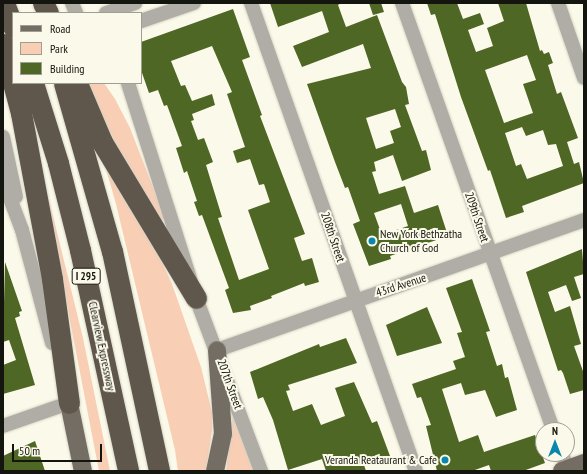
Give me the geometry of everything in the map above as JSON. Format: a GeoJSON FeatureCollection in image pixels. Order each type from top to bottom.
{"type":"FeatureCollection","features":[{"type":"Feature","properties":{"kind":"highway"},"geometry":{"type":"LineString","coordinates":[[4,3],[12,24]]}},
{"type":"Feature","properties":{"kind":"highway"},"geometry":{"type":"LineString","coordinates":[[43,3],[48,12]]}},
{"type":"Feature","properties":{"kind":"highway"},"geometry":{"type":"LineString","coordinates":[[3,44],[12,78]]}},
{"type":"Feature","properties":{"kind":"highway"},"geometry":{"type":"LineString","coordinates":[[14,84],[21,113],[52,279],[69,403]]}},
{"type":"Feature","properties":{"kind":"highway","name":"Clearview Expressway"},"geometry":{"type":"LineString","coordinates":[[33,84],[58,163],[80,250],[128,471]]}},
{"type":"Feature","properties":{"kind":"highway","name":"I 295"},"geometry":{"type":"LineString","coordinates":[[64,84],[112,251],[159,471]]}},
{"type":"Feature","properties":{"kind":"highway"},"geometry":{"type":"LineString","coordinates":[[77,84],[102,142],[196,298]]}},
{"type":"Feature","properties":{"kind":"main road"},"geometry":{"type":"LineString","coordinates":[[215,471],[222,434],[218,350]]}},
{"type":"Feature","properties":{"kind":"main road"},"geometry":{"type":"LineString","coordinates":[[69,403],[83,471]]}},
{"type":"Feature","properties":{"kind":"street"},"geometry":{"type":"LineString","coordinates":[[100,3],[104,12]]}},
{"type":"Feature","properties":{"kind":"street"},"geometry":{"type":"LineString","coordinates":[[108,12],[135,3]]}},
{"type":"Feature","properties":{"kind":"street"},"geometry":{"type":"LineString","coordinates":[[142,22],[194,3]]}},
{"type":"Feature","properties":{"kind":"street","name":"208th Street"},"geometry":{"type":"LineString","coordinates":[[251,3],[416,471]]}},
{"type":"Feature","properties":{"kind":"street","name":"209th Street"},"geometry":{"type":"LineString","coordinates":[[402,3],[550,422]]}},
{"type":"Feature","properties":{"kind":"street"},"geometry":{"type":"LineString","coordinates":[[558,3],[584,78]]}},
{"type":"Feature","properties":{"kind":"street"},"geometry":{"type":"LineString","coordinates":[[119,84],[137,112]]}},
{"type":"Feature","properties":{"kind":"street"},"geometry":{"type":"LineString","coordinates":[[128,84],[196,298]]}},
{"type":"Feature","properties":{"kind":"street"},"geometry":{"type":"LineString","coordinates":[[3,137],[22,230],[69,403],[3,426]]}},
{"type":"Feature","properties":{"kind":"street"},"geometry":{"type":"LineString","coordinates":[[3,180],[22,230]]}},
{"type":"Feature","properties":{"kind":"street","name":"43rd Avenue"},"geometry":{"type":"LineString","coordinates":[[218,350],[355,300],[490,255],[584,220]]}},
{"type":"Feature","properties":{"kind":"street","name":"207th Street"},"geometry":{"type":"LineString","coordinates":[[196,298],[218,350],[261,471]]}},
{"type":"Feature","properties":{"kind":"green space"},"geometry":{"type":"Polygon","coordinates":[[[84,84],[105,84],[115,99],[130,128],[165,218],[159,222],[123,168],[84,84]]]}},
{"type":"Feature","properties":{"kind":"green space"},"geometry":{"type":"Polygon","coordinates":[[[101,152],[141,216],[172,284],[201,367],[212,412],[212,431],[206,471],[178,471],[175,450],[116,204],[101,152]]]}},
{"type":"Feature","properties":{"kind":"green space"},"geometry":{"type":"Polygon","coordinates":[[[38,155],[83,338],[110,471],[99,471],[38,155]]]}},
{"type":"Feature","properties":{"kind":"green space"},"geometry":{"type":"Polygon","coordinates":[[[233,413],[254,471],[226,471],[233,413]]]}},
{"type":"Feature","properties":{"kind":"building"},"geometry":{"type":"Polygon","coordinates":[[[270,3],[341,3],[338,5],[346,27],[377,15],[402,82],[406,87],[409,104],[405,105],[422,151],[426,150],[431,170],[402,181],[393,155],[374,162],[376,171],[372,172],[379,194],[405,186],[414,213],[438,205],[448,236],[390,256],[391,259],[369,266],[353,224],[360,221],[348,187],[345,188],[307,84],[371,68],[363,44],[302,67],[293,46],[329,32],[322,11],[278,27],[270,3]],[[395,109],[366,118],[376,149],[394,143],[390,131],[401,127],[395,109]],[[401,204],[374,213],[382,235],[408,226],[401,204]]]}},
{"type":"Feature","properties":{"kind":"building"},"geometry":{"type":"Polygon","coordinates":[[[369,3],[381,3],[384,12],[373,15],[369,3]]]}},
{"type":"Feature","properties":{"kind":"building"},"geometry":{"type":"Polygon","coordinates":[[[427,3],[457,3],[463,19],[480,13],[484,24],[468,30],[476,52],[493,46],[487,28],[504,21],[498,3],[526,3],[540,51],[542,50],[544,54],[549,52],[553,63],[548,65],[557,94],[561,92],[578,138],[567,142],[574,164],[579,162],[584,183],[522,206],[524,212],[506,218],[490,170],[488,171],[461,97],[435,14],[431,15],[427,3]],[[527,55],[485,70],[504,123],[533,113],[523,84],[536,80],[527,55]],[[522,127],[505,133],[516,166],[521,164],[527,179],[563,166],[556,144],[548,145],[543,130],[526,136],[522,127]]]}},
{"type":"Feature","properties":{"kind":"building"},"geometry":{"type":"Polygon","coordinates":[[[233,9],[250,57],[242,60],[262,115],[260,116],[305,234],[294,238],[302,261],[312,258],[319,282],[305,286],[304,283],[271,296],[272,298],[250,306],[251,310],[233,313],[225,290],[229,288],[202,215],[199,216],[194,202],[197,201],[187,171],[184,173],[176,148],[182,146],[167,105],[164,106],[158,90],[149,93],[142,73],[142,42],[233,9]],[[212,46],[171,61],[181,86],[185,85],[192,101],[212,94],[215,105],[192,114],[194,120],[191,121],[198,140],[204,138],[213,162],[206,165],[222,217],[218,218],[239,280],[269,269],[248,210],[270,202],[264,184],[259,185],[250,159],[237,163],[233,151],[245,147],[227,94],[232,92],[212,46]]]}},
{"type":"Feature","properties":{"kind":"building"},"geometry":{"type":"Polygon","coordinates":[[[582,249],[584,274],[574,277],[581,298],[572,301],[566,285],[548,292],[555,312],[570,306],[581,344],[574,346],[584,374],[584,390],[570,394],[563,373],[561,370],[558,371],[526,272],[582,249]]]}},
{"type":"Feature","properties":{"kind":"building"},"geometry":{"type":"Polygon","coordinates":[[[5,262],[22,311],[19,312],[20,316],[15,318],[35,385],[3,394],[3,365],[16,360],[9,340],[3,342],[5,262]]]}},
{"type":"Feature","properties":{"kind":"building"},"geometry":{"type":"Polygon","coordinates":[[[472,279],[490,331],[486,332],[497,366],[502,364],[505,378],[508,377],[517,410],[496,417],[485,390],[465,395],[461,383],[442,389],[459,442],[478,435],[484,452],[535,435],[535,462],[545,463],[523,471],[491,471],[489,465],[472,471],[437,471],[426,426],[431,425],[421,397],[417,398],[412,384],[456,369],[453,361],[465,357],[457,333],[462,332],[446,288],[472,279]]]}},
{"type":"Feature","properties":{"kind":"building"},"geometry":{"type":"Polygon","coordinates":[[[427,307],[442,343],[397,356],[386,325],[427,307]]]}},
{"type":"Feature","properties":{"kind":"building"},"geometry":{"type":"Polygon","coordinates":[[[346,338],[357,363],[288,385],[290,390],[286,391],[293,411],[312,404],[321,425],[345,416],[335,388],[354,382],[372,423],[377,421],[390,456],[364,465],[366,471],[326,471],[322,459],[288,470],[273,420],[263,397],[258,399],[250,372],[319,344],[320,347],[346,338]]]}},
{"type":"Feature","properties":{"kind":"building"},"geometry":{"type":"Polygon","coordinates":[[[35,441],[45,471],[3,471],[3,456],[35,441]]]}},
{"type":"Feature","properties":{"kind":"place","name":"New York Bethzatha Church of God"},"geometry":{"type":"Point","coordinates":[372,241]}},
{"type":"Feature","properties":{"kind":"place","name":"Veranda Reataurant & Cafe"},"geometry":{"type":"Point","coordinates":[445,460]}}]}
